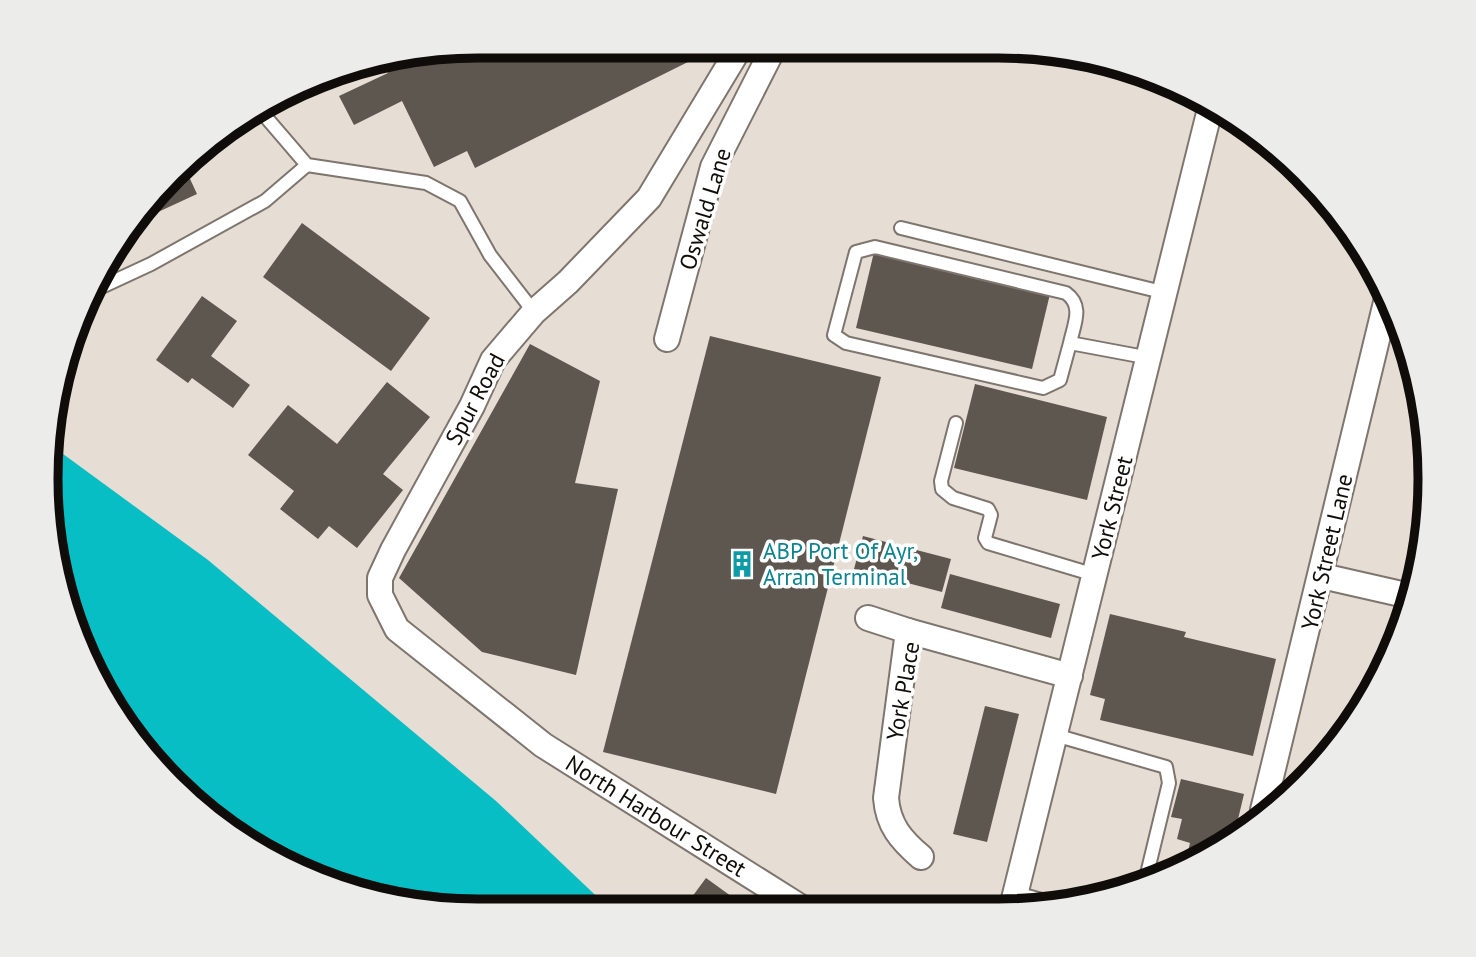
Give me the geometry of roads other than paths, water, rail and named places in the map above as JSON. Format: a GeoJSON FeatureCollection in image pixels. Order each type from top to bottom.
{"type":"FeatureCollection","features":[{"type":"Feature","properties":{"kind":"street","name":"Spur Road"},"geometry":{"type":"LineString","coordinates":[[543,745],[397,629],[380,596],[380,578],[472,406],[493,360],[534,312],[568,282],[649,198],[733,58]]}},
{"type":"Feature","properties":{"kind":"street","name":"Oswald Lane"},"geometry":{"type":"LineString","coordinates":[[667,339],[713,167],[768,58]]}},
{"type":"Feature","properties":{"kind":"street","name":"York Street"},"geometry":{"type":"LineString","coordinates":[[1014,898],[1209,114]]}},
{"type":"Feature","properties":{"kind":"street","name":"York Street Lane"},"geometry":{"type":"LineString","coordinates":[[1265,803],[1322,576],[1384,312]]}},
{"type":"Feature","properties":{"kind":"street"},"geometry":{"type":"LineString","coordinates":[[1322,576],[1402,594]]}},
{"type":"Feature","properties":{"kind":"street"},"geometry":{"type":"LineString","coordinates":[[867,618],[908,631]]}},
{"type":"Feature","properties":{"kind":"street","name":"York Place"},"geometry":{"type":"LineString","coordinates":[[920,857],[901,840],[888,817],[886,798],[908,631],[1070,676]]}},
{"type":"Feature","properties":{"kind":"street","name":"North Harbour Street"},"geometry":{"type":"LineString","coordinates":[[543,745],[788,899]]}},
{"type":"Feature","properties":{"kind":"lane"},"geometry":{"type":"LineString","coordinates":[[265,116],[307,164],[426,183],[460,201],[490,255],[534,312]]}},
{"type":"Feature","properties":{"kind":"lane"},"geometry":{"type":"LineString","coordinates":[[104,286],[151,264],[265,201],[307,164]]}},
{"type":"Feature","properties":{"kind":"lane"},"geometry":{"type":"LineString","coordinates":[[901,228],[1166,293]]}},
{"type":"Feature","properties":{"kind":"lane"},"geometry":{"type":"LineString","coordinates":[[875,247],[1066,293],[1075,299],[1077,307],[1070,343],[1060,380],[1052,387],[1043,388],[846,342],[834,335],[856,252],[875,247]]}},
{"type":"Feature","properties":{"kind":"lane"},"geometry":{"type":"LineString","coordinates":[[1070,343],[1150,358]]}},
{"type":"Feature","properties":{"kind":"lane"},"geometry":{"type":"LineString","coordinates":[[956,423],[941,481],[942,489],[953,498],[988,509],[991,515],[985,538],[988,542],[1095,575]]}},
{"type":"Feature","properties":{"kind":"lane"},"geometry":{"type":"LineString","coordinates":[[1055,735],[1166,767],[1169,783],[1148,871]]}},
{"type":"Feature","properties":{"kind":"water"},"geometry":{"type":"Polygon","coordinates":[[[59,451],[208,560],[496,801],[599,899],[451,898],[396,891],[343,877],[292,856],[222,812],[162,756],[129,712],[101,665],[80,614],[66,561],[59,506],[59,451]]]}},
{"type":"Feature","properties":{"kind":"place","name":"ABP Port Of Ayr, Arran Terminal"},"geometry":{"type":"Point","coordinates":[742,564]}}]}
